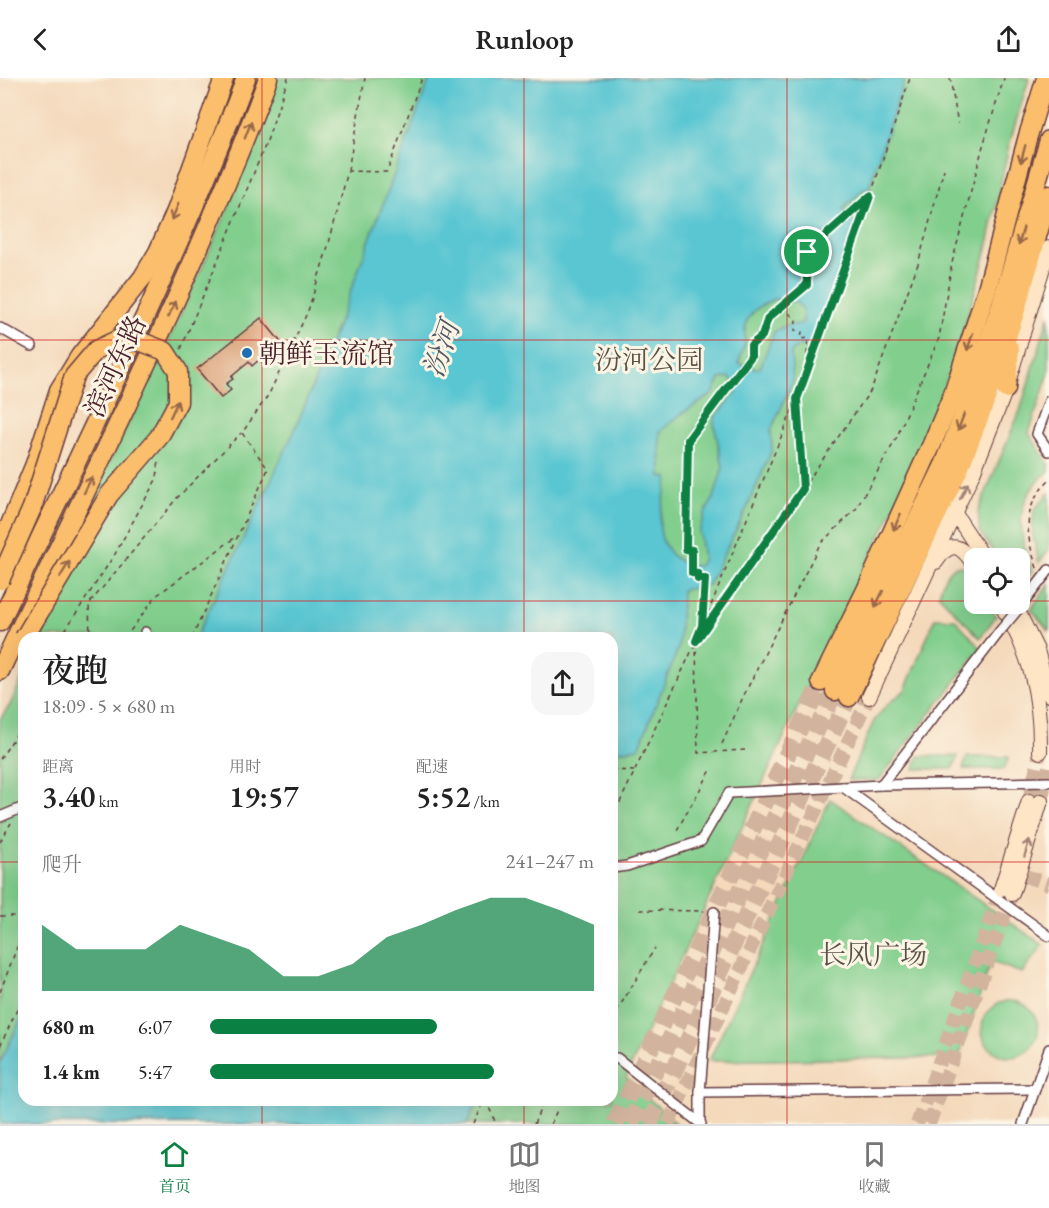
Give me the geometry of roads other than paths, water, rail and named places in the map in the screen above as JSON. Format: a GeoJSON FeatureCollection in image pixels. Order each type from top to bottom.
{"type":"FeatureCollection","features":[{"type":"Feature","properties":{"kind":"highway"},"geometry":{"type":"LineString","coordinates":[[0,549],[4,530],[35,464],[59,390],[80,356],[143,277],[158,252],[176,211],[224,78]]}},
{"type":"Feature","properties":{"kind":"highway","name":"滨河东路"},"geometry":{"type":"LineString","coordinates":[[0,622],[130,351],[193,213],[246,78]]}},
{"type":"Feature","properties":{"kind":"highway","name":"滨河东路"},"geometry":{"type":"LineString","coordinates":[[18,632],[182,287],[216,211],[268,78]]}},
{"type":"Feature","properties":{"kind":"highway"},"geometry":{"type":"LineString","coordinates":[[835,690],[871,580],[953,394],[987,290],[1046,78]]}},
{"type":"Feature","properties":{"kind":"highway"},"geometry":{"type":"LineString","coordinates":[[835,690],[945,463],[1000,308],[1049,140]]}},
{"type":"Feature","properties":{"kind":"highway"},"geometry":{"type":"LineString","coordinates":[[193,213],[202,142]]}},
{"type":"Feature","properties":{"kind":"highway"},"geometry":{"type":"LineString","coordinates":[[835,690],[959,469],[1015,312],[1049,195]]}},
{"type":"Feature","properties":{"kind":"highway"},"geometry":{"type":"LineString","coordinates":[[1006,389],[1015,312]]}},
{"type":"Feature","properties":{"kind":"highway"},"geometry":{"type":"LineString","coordinates":[[0,580],[32,508],[74,376],[96,350],[117,340],[142,342],[165,351],[178,371],[178,402],[159,437],[109,495],[28,632]]}},
{"type":"Feature","properties":{"kind":"highway","name":"滨河东路"},"geometry":{"type":"LineString","coordinates":[[0,671],[18,633]]}},
{"type":"Feature","properties":{"kind":"highway"},"geometry":{"type":"LineString","coordinates":[[0,678],[18,648]]}},
{"type":"Feature","properties":{"kind":"street"},"geometry":{"type":"LineString","coordinates":[[869,697],[973,473],[1006,389],[1049,248]]}},
{"type":"Feature","properties":{"kind":"street"},"geometry":{"type":"LineString","coordinates":[[0,328],[32,346]]}},
{"type":"Feature","properties":{"kind":"street"},"geometry":{"type":"LineString","coordinates":[[1049,401],[1037,434],[1049,451]]}},
{"type":"Feature","properties":{"kind":"street"},"geometry":{"type":"LineString","coordinates":[[954,512],[977,548]]}},
{"type":"Feature","properties":{"kind":"street"},"geometry":{"type":"LineString","coordinates":[[923,581],[946,549],[954,546],[964,551]]}},
{"type":"Feature","properties":{"kind":"street"},"geometry":{"type":"LineString","coordinates":[[1030,591],[1046,573]]}},
{"type":"Feature","properties":{"kind":"street"},"geometry":{"type":"LineString","coordinates":[[1007,614],[1026,654],[1044,680]]}},
{"type":"Feature","properties":{"kind":"street"},"geometry":{"type":"LineString","coordinates":[[880,785],[1012,614]]}},
{"type":"Feature","properties":{"kind":"street"},"geometry":{"type":"LineString","coordinates":[[1024,614],[1037,650],[1044,680],[1040,752]]}},
{"type":"Feature","properties":{"kind":"street"},"geometry":{"type":"LineString","coordinates":[[618,867],[701,841],[729,793],[880,785],[1049,782]]}},
{"type":"Feature","properties":{"kind":"street"},"geometry":{"type":"LineString","coordinates":[[843,787],[1049,936]]}},
{"type":"Feature","properties":{"kind":"street"},"geometry":{"type":"LineString","coordinates":[[1006,891],[1017,873],[1035,801]]}},
{"type":"Feature","properties":{"kind":"street"},"geometry":{"type":"LineString","coordinates":[[0,817],[18,810]]}},
{"type":"Feature","properties":{"kind":"street"},"geometry":{"type":"LineString","coordinates":[[700,1124],[700,1092],[714,912]]}},
{"type":"Feature","properties":{"kind":"street"},"geometry":{"type":"LineString","coordinates":[[1023,1124],[1049,1049]]}},
{"type":"Feature","properties":{"kind":"street"},"geometry":{"type":"LineString","coordinates":[[618,1059],[700,1124]]}},
{"type":"Feature","properties":{"kind":"street"},"geometry":{"type":"LineString","coordinates":[[700,1092],[1035,1089]]}},
{"type":"Feature","properties":{"kind":"water","name":"汾河"},"geometry":{"type":"Polygon","coordinates":[[[430,78],[905,78],[868,190],[864,189],[843,209],[855,224],[813,343],[797,347],[791,353],[793,381],[771,430],[772,450],[747,508],[708,585],[682,590],[679,646],[639,748],[618,751],[618,632],[198,632],[293,434],[342,314],[430,78]],[[774,299],[751,314],[746,324],[745,344],[739,363],[749,368],[760,368],[774,332],[782,327],[803,323],[803,309],[796,302],[774,299]],[[729,377],[720,379],[713,394],[681,414],[660,432],[661,476],[668,478],[660,517],[660,530],[668,551],[678,560],[691,565],[699,566],[703,558],[699,532],[705,513],[714,498],[723,467],[714,424],[715,417],[737,393],[736,384],[729,377]]]}},
{"type":"Feature","properties":{"kind":"water"},"geometry":{"type":"Polygon","coordinates":[[[18,1025],[18,1106],[475,1106],[467,1124],[0,1124],[0,1063],[18,1025]]]}},
{"type":"Feature","properties":{"kind":"tunnel"},"geometry":{"type":"LineString","coordinates":[[615,1124],[821,682]]}},
{"type":"Feature","properties":{"kind":"tunnel"},"geometry":{"type":"LineString","coordinates":[[630,1124],[835,691]]}},
{"type":"Feature","properties":{"kind":"tunnel"},"geometry":{"type":"LineString","coordinates":[[649,1124],[849,697]]}},
{"type":"Feature","properties":{"kind":"tunnel"},"geometry":{"type":"LineString","coordinates":[[668,1124],[869,697]]}},
{"type":"Feature","properties":{"kind":"tunnel"},"geometry":{"type":"LineString","coordinates":[[1029,801],[1040,752]]}},
{"type":"Feature","properties":{"kind":"tunnel"},"geometry":{"type":"LineString","coordinates":[[1041,801],[1049,767]]}},
{"type":"Feature","properties":{"kind":"tunnel"},"geometry":{"type":"LineString","coordinates":[[1025,876],[1049,884]]}},
{"type":"Feature","properties":{"kind":"tunnel"},"geometry":{"type":"LineString","coordinates":[[917,1124],[1001,889]]}},
{"type":"Feature","properties":{"kind":"tunnel"},"geometry":{"type":"LineString","coordinates":[[929,1124],[1012,894]]}},
{"type":"Feature","properties":{"kind":"place","name":"朝鲜玉流馆"},"geometry":{"type":"Point","coordinates":[247,353]}},
{"type":"Feature","properties":{"kind":"park label","name":"汾河公园"},"geometry":{"type":"Point","coordinates":[649,359]}},
{"type":"Feature","properties":{"kind":"park label","name":"长风广场"},"geometry":{"type":"Point","coordinates":[873,954]}}]}
